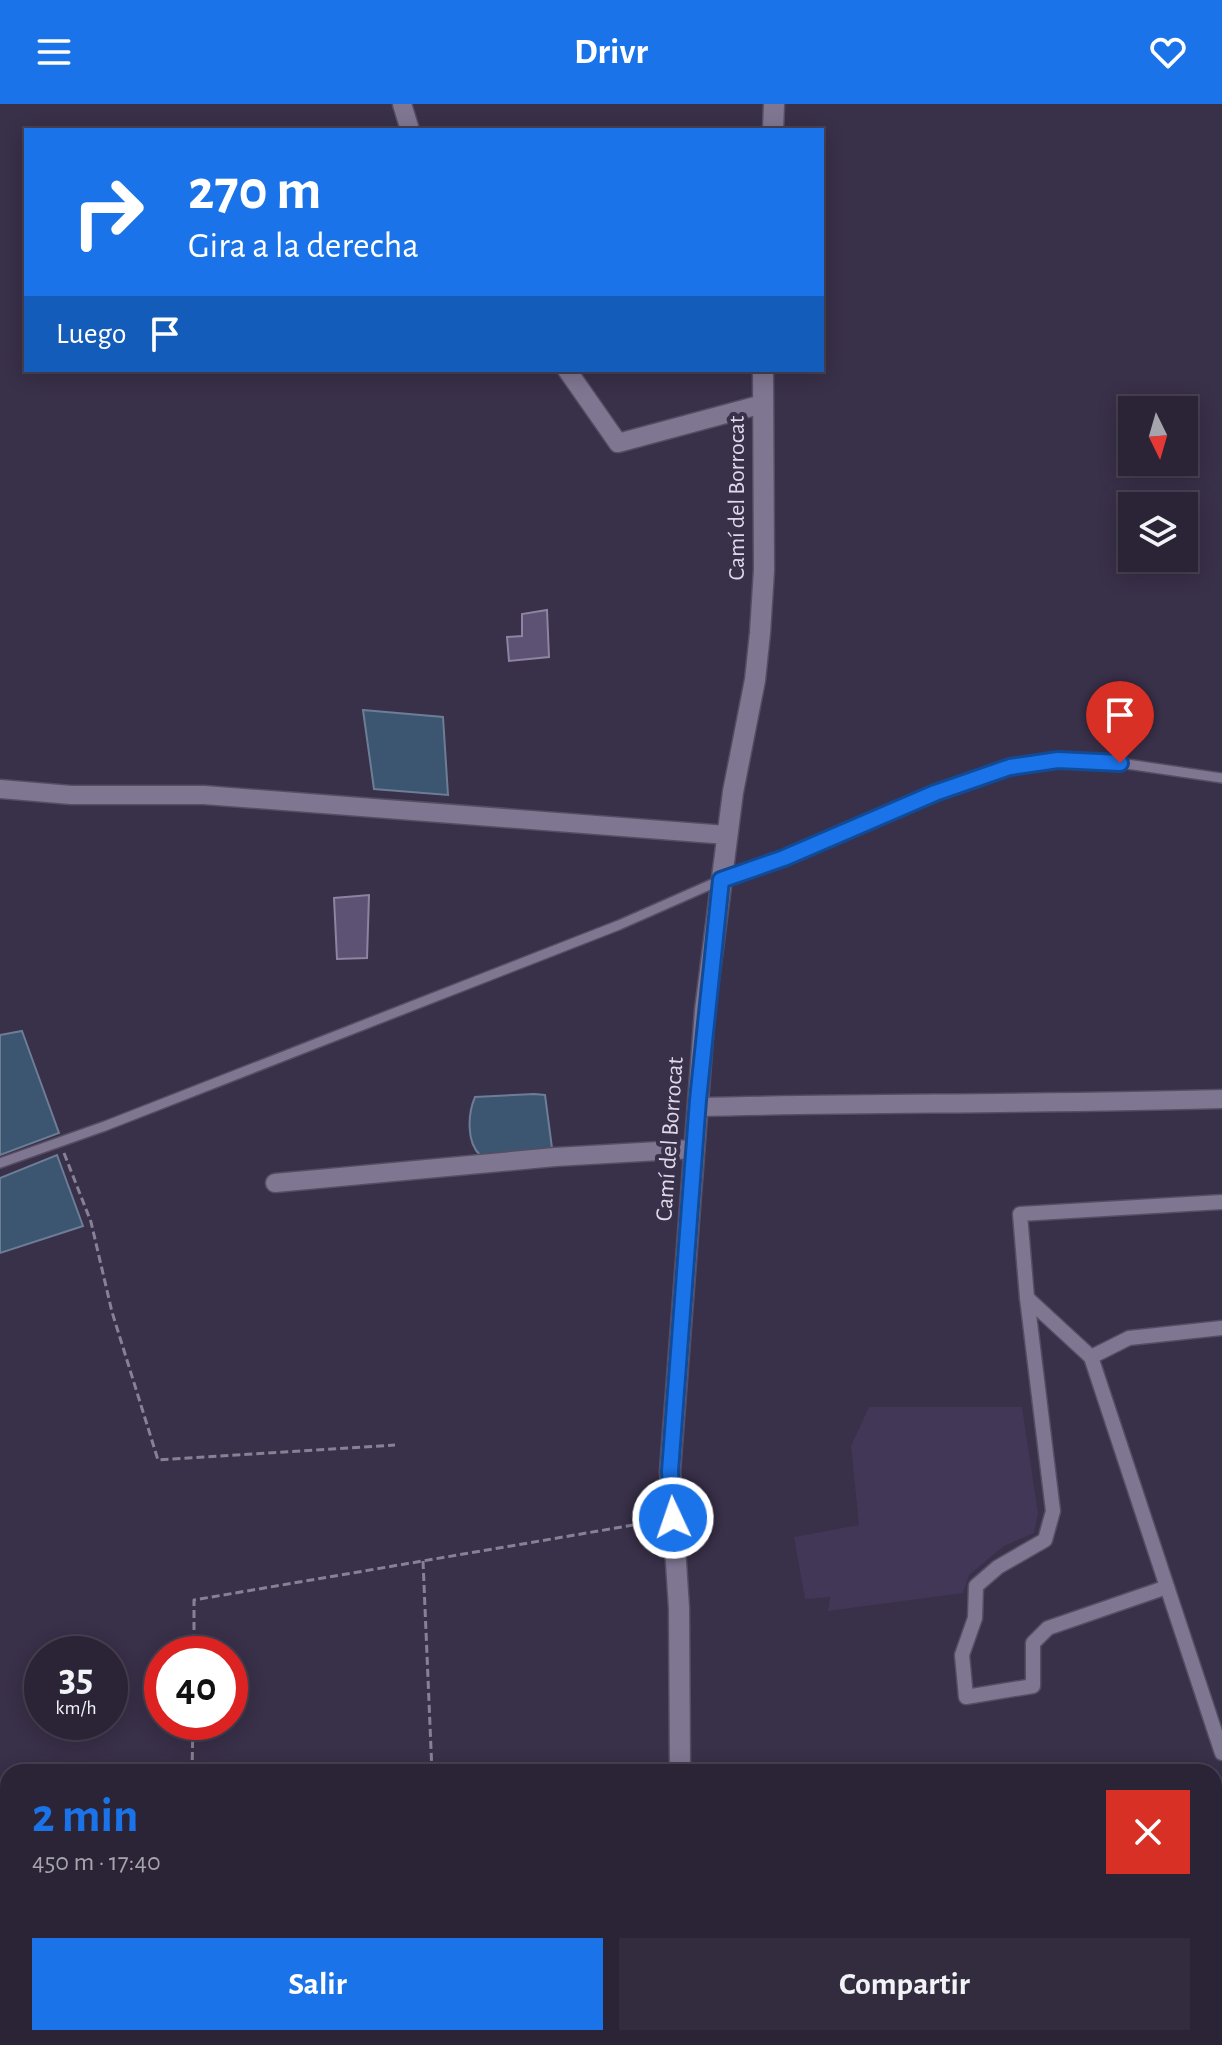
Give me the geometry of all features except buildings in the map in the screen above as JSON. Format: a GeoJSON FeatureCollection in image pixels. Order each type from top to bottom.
{"type":"FeatureCollection","features":[{"type":"Feature","properties":{"kind":"street"},"geometry":{"type":"LineString","coordinates":[[402,104],[409,128]]}},
{"type":"Feature","properties":{"kind":"street"},"geometry":{"type":"LineString","coordinates":[[773,128],[774,104]]}},
{"type":"Feature","properties":{"kind":"street"},"geometry":{"type":"LineString","coordinates":[[568,372],[618,443],[763,404]]}},
{"type":"Feature","properties":{"kind":"street","name":"Camí del Borrocat"},"geometry":{"type":"LineString","coordinates":[[680,1764],[679,1608],[670,1471],[697,1107],[721,880],[760,633],[764,570],[763,372]]}},
{"type":"Feature","properties":{"kind":"street"},"geometry":{"type":"LineString","coordinates":[[0,789],[71,795],[204,795],[727,835]]}},
{"type":"Feature","properties":{"kind":"street"},"geometry":{"type":"LineString","coordinates":[[697,1107],[913,1102],[1074,1104],[1222,1099]]}},
{"type":"Feature","properties":{"kind":"street"},"geometry":{"type":"LineString","coordinates":[[275,1183],[555,1157],[694,1149]]}},
{"type":"Feature","properties":{"kind":"street"},"geometry":{"type":"LineString","coordinates":[[1167,1587],[1048,1628],[1033,1643],[1033,1686],[966,1697],[962,1655],[975,1618],[976,1586],[998,1567],[1045,1540],[1053,1511],[1020,1214],[1222,1202]]}},
{"type":"Feature","properties":{"kind":"street"},"geometry":{"type":"LineString","coordinates":[[1027,1298],[1091,1357],[1222,1753]]}},
{"type":"Feature","properties":{"kind":"street"},"geometry":{"type":"LineString","coordinates":[[1091,1357],[1129,1338],[1222,1328]]}},
{"type":"Feature","properties":{"kind":"lane"},"geometry":{"type":"LineString","coordinates":[[0,1163],[619,925],[935,793],[1010,767],[1058,760],[1120,763],[1222,778]]}},
{"type":"Feature","properties":{"kind":"path"},"geometry":{"type":"LineString","coordinates":[[60,1142],[91,1222],[112,1312],[158,1460],[395,1445]]}},
{"type":"Feature","properties":{"kind":"path"},"geometry":{"type":"LineString","coordinates":[[194,1636],[194,1600],[673,1518]]}},
{"type":"Feature","properties":{"kind":"path"},"geometry":{"type":"LineString","coordinates":[[423,1561],[432,1764]]}},
{"type":"Feature","properties":{"kind":"path"},"geometry":{"type":"LineString","coordinates":[[192,1764],[193,1740]]}},
{"type":"Feature","properties":{"kind":"shaded area"},"geometry":{"type":"Polygon","coordinates":[[[869,1407],[1022,1407],[1038,1513],[1034,1533],[1004,1546],[969,1575],[963,1593],[828,1611],[830,1597],[805,1599],[794,1537],[859,1525],[851,1446],[869,1407]]]}},
{"type":"Feature","properties":{"kind":"water"},"geometry":{"type":"Polygon","coordinates":[[[363,710],[443,717],[448,795],[374,789],[363,710]]]}},
{"type":"Feature","properties":{"kind":"water"},"geometry":{"type":"Polygon","coordinates":[[[22,1031],[59,1133],[0,1155],[0,1035],[22,1031]]]}},
{"type":"Feature","properties":{"kind":"water"},"geometry":{"type":"Polygon","coordinates":[[[545,1095],[552,1148],[504,1156],[480,1155],[472,1143],[470,1127],[475,1097],[545,1095]]]}},
{"type":"Feature","properties":{"kind":"water"},"geometry":{"type":"Polygon","coordinates":[[[57,1155],[83,1226],[0,1253],[0,1178],[57,1155]]]}},
{"type":"Feature","properties":{"kind":"route"},"geometry":{"type":"LineString","coordinates":[[673,1518],[670,1471],[705,1010],[721,880],[784,858],[935,793],[1010,767],[1058,760],[1120,763]]}}]}
